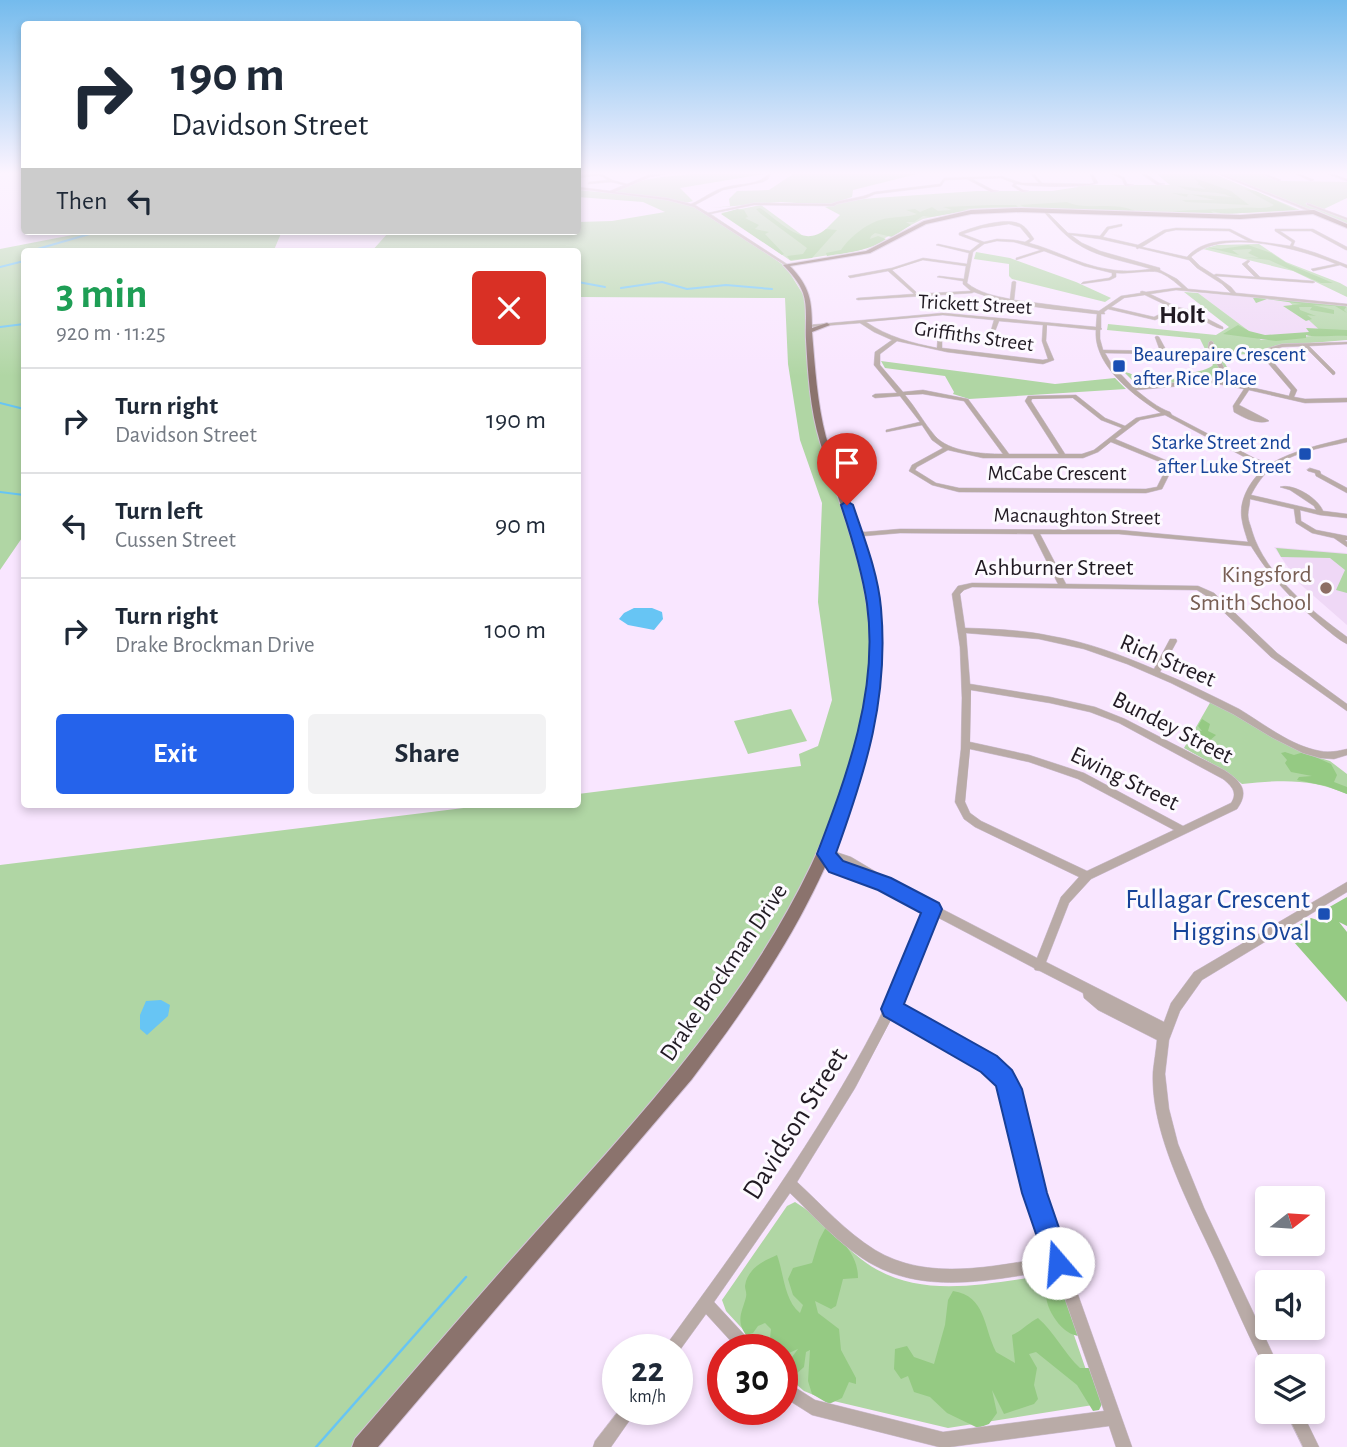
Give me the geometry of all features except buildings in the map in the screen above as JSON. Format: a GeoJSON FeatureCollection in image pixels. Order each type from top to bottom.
{"type":"FeatureCollection","features":[{"type":"Feature","properties":{"kind":"main road"},"geometry":{"type":"LineString","coordinates":[[786,265],[876,249],[890,242]]}},
{"type":"Feature","properties":{"kind":"main road","name":"Drake Brockman Drive"},"geometry":{"type":"LineString","coordinates":[[363,1447],[684,1076],[788,928],[826,854],[855,778],[874,687],[874,607],[856,531],[819,422],[804,289],[786,265]]}},
{"type":"Feature","properties":{"kind":"main road"},"geometry":{"type":"LineString","coordinates":[[809,325],[827,324]]}},
{"type":"Feature","properties":{"kind":"street"},"geometry":{"type":"LineString","coordinates":[[751,242],[786,265]]}},
{"type":"Feature","properties":{"kind":"street"},"geometry":{"type":"LineString","coordinates":[[980,242],[984,243]]}},
{"type":"Feature","properties":{"kind":"street"},"geometry":{"type":"LineString","coordinates":[[972,292],[965,286],[971,253],[984,243],[993,242]]}},
{"type":"Feature","properties":{"kind":"street"},"geometry":{"type":"LineString","coordinates":[[1011,242],[1026,244],[1088,267],[1136,273],[1158,270]]}},
{"type":"Feature","properties":{"kind":"street"},"geometry":{"type":"LineString","coordinates":[[1081,242],[1095,251],[1171,275],[1186,290]]}},
{"type":"Feature","properties":{"kind":"street"},"geometry":{"type":"LineString","coordinates":[[1118,242],[1190,259],[1234,293]]}},
{"type":"Feature","properties":{"kind":"street"},"geometry":{"type":"LineString","coordinates":[[1137,248],[1148,242]]}},
{"type":"Feature","properties":{"kind":"street"},"geometry":{"type":"LineString","coordinates":[[1190,259],[1191,253],[1203,246],[1253,242],[1291,247],[1345,265]]}},
{"type":"Feature","properties":{"kind":"street"},"geometry":{"type":"LineString","coordinates":[[1291,247],[1295,243],[1293,242]]}},
{"type":"Feature","properties":{"kind":"street"},"geometry":{"type":"LineString","coordinates":[[938,245],[971,253]]}},
{"type":"Feature","properties":{"kind":"street"},"geometry":{"type":"LineString","coordinates":[[1017,259],[1043,250]]}},
{"type":"Feature","properties":{"kind":"street"},"geometry":{"type":"LineString","coordinates":[[850,277],[889,270],[926,259],[968,265]]}},
{"type":"Feature","properties":{"kind":"street"},"geometry":{"type":"LineString","coordinates":[[1248,261],[1244,264],[1259,279]]}},
{"type":"Feature","properties":{"kind":"street"},"geometry":{"type":"LineString","coordinates":[[1313,270],[1345,265]]}},
{"type":"Feature","properties":{"kind":"street"},"geometry":{"type":"LineString","coordinates":[[889,270],[914,293]]}},
{"type":"Feature","properties":{"kind":"street"},"geometry":{"type":"LineString","coordinates":[[1083,283],[1110,279],[1114,272]]}},
{"type":"Feature","properties":{"kind":"street"},"geometry":{"type":"LineString","coordinates":[[1214,275],[1313,282]]}},
{"type":"Feature","properties":{"kind":"street"},"geometry":{"type":"LineString","coordinates":[[939,277],[965,279]]}},
{"type":"Feature","properties":{"kind":"street"},"geometry":{"type":"LineString","coordinates":[[1012,301],[1014,282]]}},
{"type":"Feature","properties":{"kind":"street"},"geometry":{"type":"LineString","coordinates":[[1099,313],[1143,293],[1186,290],[1347,304]]}},
{"type":"Feature","properties":{"kind":"street"},"geometry":{"type":"LineString","coordinates":[[858,299],[914,293],[955,295],[972,292],[1012,301],[1106,314]]}},
{"type":"Feature","properties":{"kind":"street"},"geometry":{"type":"LineString","coordinates":[[1143,293],[1176,308],[1195,312],[1218,327],[1207,328]]}},
{"type":"Feature","properties":{"kind":"street"},"geometry":{"type":"LineString","coordinates":[[1109,307],[1155,319],[1176,308]]}},
{"type":"Feature","properties":{"kind":"street"},"geometry":{"type":"LineString","coordinates":[[1099,331],[1109,307]]}},
{"type":"Feature","properties":{"kind":"street"},"geometry":{"type":"LineString","coordinates":[[1099,313],[1099,331],[1104,351],[1129,383],[1168,413],[1225,445],[1271,466]]}},
{"type":"Feature","properties":{"kind":"street","name":"Trickett Street"},"geometry":{"type":"LineString","coordinates":[[827,324],[931,314],[1099,331]]}},
{"type":"Feature","properties":{"kind":"street"},"geometry":{"type":"LineString","coordinates":[[992,334],[997,319]]}},
{"type":"Feature","properties":{"kind":"street","name":"Griffiths Street"},"geometry":{"type":"LineString","coordinates":[[861,321],[876,332],[895,340],[1049,361],[1051,358],[1043,337],[1045,324]]}},
{"type":"Feature","properties":{"kind":"street"},"geometry":{"type":"LineString","coordinates":[[940,335],[940,348]]}},
{"type":"Feature","properties":{"kind":"street"},"geometry":{"type":"LineString","coordinates":[[1104,351],[1158,353],[1162,348],[1157,337]]}},
{"type":"Feature","properties":{"kind":"street"},"geometry":{"type":"LineString","coordinates":[[895,340],[879,351],[875,361],[934,439],[947,448],[973,456],[1090,454],[1138,419],[1168,413]]}},
{"type":"Feature","properties":{"kind":"street"},"geometry":{"type":"LineString","coordinates":[[1211,342],[1211,348],[1230,383]]}},
{"type":"Feature","properties":{"kind":"street"},"geometry":{"type":"LineString","coordinates":[[1291,398],[1294,390],[1268,360],[1266,353],[1277,346],[1347,343]]}},
{"type":"Feature","properties":{"kind":"street"},"geometry":{"type":"LineString","coordinates":[[1304,344],[1333,373]]}},
{"type":"Feature","properties":{"kind":"street"},"geometry":{"type":"LineString","coordinates":[[1129,383],[1207,381],[1230,383],[1319,403],[1347,401]]}},
{"type":"Feature","properties":{"kind":"street"},"geometry":{"type":"LineString","coordinates":[[1236,407],[1263,417],[1266,421],[1258,421],[1237,412],[1236,407],[1248,387]]}},
{"type":"Feature","properties":{"kind":"street"},"geometry":{"type":"LineString","coordinates":[[876,396],[929,393],[966,400],[1007,456]]}},
{"type":"Feature","properties":{"kind":"street"},"geometry":{"type":"LineString","coordinates":[[1063,456],[1028,401],[1030,397],[1074,396],[1103,419],[1126,428]]}},
{"type":"Feature","properties":{"kind":"street"},"geometry":{"type":"LineString","coordinates":[[888,431],[923,423]]}},
{"type":"Feature","properties":{"kind":"street","name":"McCabe Crescent"},"geometry":{"type":"LineString","coordinates":[[947,448],[914,466],[912,471],[934,484],[959,490],[1146,491],[1160,488],[1170,467],[1168,463],[1111,440]]}},
{"type":"Feature","properties":{"kind":"street"},"geometry":{"type":"LineString","coordinates":[[1347,440],[1280,461],[1263,472],[1247,496],[1245,520],[1252,544],[1287,590],[1347,641]]}},
{"type":"Feature","properties":{"kind":"street"},"geometry":{"type":"LineString","coordinates":[[1251,457],[1280,461]]}},
{"type":"Feature","properties":{"kind":"street"},"geometry":{"type":"LineString","coordinates":[[1251,457],[1263,472]]}},
{"type":"Feature","properties":{"kind":"street"},"geometry":{"type":"LineString","coordinates":[[1318,475],[1347,491]]}},
{"type":"Feature","properties":{"kind":"street"},"geometry":{"type":"LineString","coordinates":[[1293,490],[1317,505],[1320,513]]}},
{"type":"Feature","properties":{"kind":"street"},"geometry":{"type":"LineString","coordinates":[[1247,496],[1320,513],[1347,516]]}},
{"type":"Feature","properties":{"kind":"street"},"geometry":{"type":"LineString","coordinates":[[1297,508],[1297,519],[1302,526],[1319,533],[1347,538]]}},
{"type":"Feature","properties":{"kind":"street","name":"Macnaughton Street"},"geometry":{"type":"LineString","coordinates":[[856,531],[864,534],[900,531],[1119,532],[1252,544]]}},
{"type":"Feature","properties":{"kind":"street"},"geometry":{"type":"LineString","coordinates":[[1035,531],[1063,586]]}},
{"type":"Feature","properties":{"kind":"street"},"geometry":{"type":"LineString","coordinates":[[1336,536],[1347,545]]}},
{"type":"Feature","properties":{"kind":"street","name":"Ashburner Street"},"geometry":{"type":"LineString","coordinates":[[1087,876],[978,824],[967,816],[960,802],[967,745],[969,687],[956,594],[961,588],[972,585],[1185,586],[1205,591],[1274,655],[1347,708]]}},
{"type":"Feature","properties":{"kind":"street","name":"Rich Street"},"geometry":{"type":"LineString","coordinates":[[963,630],[1066,641],[1155,674],[1220,704],[1312,754],[1332,758],[1347,752]]}},
{"type":"Feature","properties":{"kind":"street"},"geometry":{"type":"LineString","coordinates":[[1155,674],[1173,641]]}},
{"type":"Feature","properties":{"kind":"street","name":"Bundey Street"},"geometry":{"type":"LineString","coordinates":[[969,687],[1050,699],[1102,713],[1140,730],[1233,781],[1239,791],[1236,804],[1087,876],[1065,900],[1039,966]]}},
{"type":"Feature","properties":{"kind":"street","name":"Ewing Street"},"geometry":{"type":"LineString","coordinates":[[967,745],[1029,759],[1081,776],[1182,830]]}},
{"type":"Feature","properties":{"kind":"street"},"geometry":{"type":"LineString","coordinates":[[826,854],[836,867],[884,884],[1081,988],[1102,1006],[1164,1033]]}},
{"type":"Feature","properties":{"kind":"street"},"geometry":{"type":"LineString","coordinates":[[1266,1354],[1175,1157],[1162,1106],[1159,1075],[1164,1033],[1177,1001],[1198,976],[1347,887]]}},
{"type":"Feature","properties":{"kind":"street","name":"Davidson Street"},"geometry":{"type":"LineString","coordinates":[[683,1334],[790,1184],[848,1092],[891,1009],[932,909]]}},
{"type":"Feature","properties":{"kind":"street"},"geometry":{"type":"LineString","coordinates":[[891,1009],[989,1064],[1004,1078],[1010,1089],[1035,1193],[1124,1447]]}},
{"type":"Feature","properties":{"kind":"street"},"geometry":{"type":"LineString","coordinates":[[790,1184],[871,1255],[905,1271],[929,1276],[954,1276],[1058,1263]]}},
{"type":"Feature","properties":{"kind":"street"},"geometry":{"type":"LineString","coordinates":[[705,1303],[734,1334]]}},
{"type":"Feature","properties":{"kind":"street"},"geometry":{"type":"LineString","coordinates":[[798,1398],[812,1407],[943,1440],[1113,1418]]}},
{"type":"Feature","properties":{"kind":"street"},"geometry":{"type":"LineString","coordinates":[[1300,1424],[1311,1447]]}},
{"type":"Feature","properties":{"kind":"street"},"geometry":{"type":"LineString","coordinates":[[601,1447],[617,1425]]}},
{"type":"Feature","properties":{"kind":"shaded area"},"geometry":{"type":"Polygon","coordinates":[[[1198,293],[1287,300],[1326,335],[1261,340],[1198,293]]]}},
{"type":"Feature","properties":{"kind":"shaded area","name":"Kingsford Smith School"},"geometry":{"type":"Polygon","coordinates":[[[1274,547],[1347,553],[1347,625],[1299,583],[1274,547]]]}},
{"type":"Feature","properties":{"kind":"green space"},"geometry":{"type":"Polygon","coordinates":[[[39,242],[278,242],[275,248],[21,248],[21,539],[0,570],[0,249],[39,242]]]}},
{"type":"Feature","properties":{"kind":"green space"},"geometry":{"type":"Polygon","coordinates":[[[380,242],[750,242],[786,267],[804,296],[819,422],[864,554],[875,674],[826,854],[726,1020],[363,1447],[0,1447],[0,865],[464,808],[581,808],[581,794],[801,766],[799,754],[818,746],[832,700],[818,602],[822,503],[800,440],[788,364],[785,298],[581,297],[581,248],[375,248],[380,242]]]}},
{"type":"Feature","properties":{"kind":"green space"},"geometry":{"type":"Polygon","coordinates":[[[762,242],[772,242],[784,254],[762,242]]]}},
{"type":"Feature","properties":{"kind":"green space"},"geometry":{"type":"Polygon","coordinates":[[[763,242],[878,242],[861,250],[791,261],[763,242]]]}},
{"type":"Feature","properties":{"kind":"green space"},"geometry":{"type":"Polygon","coordinates":[[[798,242],[827,242],[812,258],[790,260],[787,256],[803,254],[807,248],[798,242]]]}},
{"type":"Feature","properties":{"kind":"green space"},"geometry":{"type":"Polygon","coordinates":[[[848,242],[882,242],[858,250],[827,256],[826,253],[841,250],[848,242]]]}},
{"type":"Feature","properties":{"kind":"green space"},"geometry":{"type":"Polygon","coordinates":[[[1259,244],[1286,262],[1347,287],[1347,297],[1293,271],[1203,249],[1217,245],[1259,244]]]}},
{"type":"Feature","properties":{"kind":"green space"},"geometry":{"type":"Polygon","coordinates":[[[1248,245],[1333,283],[1321,283],[1269,260],[1244,257],[1259,258],[1248,253],[1252,250],[1250,249],[1232,250],[1239,255],[1205,247],[1221,249],[1248,245]]]}},
{"type":"Feature","properties":{"kind":"green space"},"geometry":{"type":"Polygon","coordinates":[[[976,252],[1010,258],[1111,298],[1105,302],[1012,279],[1009,276],[1009,264],[974,259],[976,252]]]}},
{"type":"Feature","properties":{"kind":"green space"},"geometry":{"type":"Polygon","coordinates":[[[1184,292],[1198,293],[1261,340],[1325,335],[1287,300],[1347,307],[1347,340],[1274,346],[1262,353],[1221,356],[1234,380],[1138,386],[1124,372],[1140,377],[1167,376],[1200,371],[1213,365],[1200,339],[1107,330],[1108,324],[1216,335],[1229,327],[1184,292]]]}},
{"type":"Feature","properties":{"kind":"green space"},"geometry":{"type":"Polygon","coordinates":[[[1261,297],[1347,306],[1344,310],[1347,313],[1335,306],[1313,305],[1334,310],[1334,314],[1310,310],[1312,307],[1299,307],[1300,310],[1316,316],[1307,315],[1312,319],[1306,321],[1283,306],[1302,304],[1267,299],[1256,303],[1253,298],[1261,297]]]}},
{"type":"Feature","properties":{"kind":"green space"},"geometry":{"type":"Polygon","coordinates":[[[1238,325],[1265,335],[1309,332],[1306,328],[1347,330],[1347,336],[1306,335],[1306,338],[1276,341],[1223,334],[1238,325]]]}},
{"type":"Feature","properties":{"kind":"green space"},"geometry":{"type":"Polygon","coordinates":[[[881,361],[1055,384],[1115,378],[1126,389],[969,399],[953,394],[945,376],[885,368],[881,361]]]}},
{"type":"Feature","properties":{"kind":"green space"},"geometry":{"type":"Polygon","coordinates":[[[1276,548],[1347,554],[1347,593],[1336,590],[1345,570],[1330,558],[1281,557],[1276,548]]]}},
{"type":"Feature","properties":{"kind":"green space"},"geometry":{"type":"Polygon","coordinates":[[[1211,701],[1310,755],[1330,761],[1347,774],[1347,794],[1308,783],[1242,784],[1227,772],[1184,748],[1211,701]]]}},
{"type":"Feature","properties":{"kind":"green space"},"geometry":{"type":"Polygon","coordinates":[[[791,709],[807,741],[748,754],[734,721],[791,709]]]}},
{"type":"Feature","properties":{"kind":"green space"},"geometry":{"type":"Polygon","coordinates":[[[1202,719],[1210,724],[1208,731],[1216,735],[1208,742],[1219,755],[1206,754],[1188,743],[1195,730],[1202,731],[1198,726],[1202,719]]]}},
{"type":"Feature","properties":{"kind":"green space"},"geometry":{"type":"Polygon","coordinates":[[[1304,752],[1331,764],[1337,775],[1334,782],[1347,787],[1347,794],[1297,780],[1299,777],[1312,776],[1291,772],[1281,753],[1294,755],[1304,752]]]}},
{"type":"Feature","properties":{"kind":"green space"},"geometry":{"type":"Polygon","coordinates":[[[1347,897],[1347,926],[1339,922],[1347,932],[1347,1002],[1286,933],[1311,918],[1327,923],[1332,919],[1326,909],[1347,897]]]}},
{"type":"Feature","properties":{"kind":"green space"},"geometry":{"type":"Polygon","coordinates":[[[795,1202],[861,1259],[882,1272],[904,1280],[949,1286],[1050,1277],[1057,1286],[1094,1393],[1093,1405],[948,1428],[821,1398],[804,1391],[798,1386],[798,1334],[747,1334],[726,1311],[722,1300],[787,1206],[795,1202]]]}},
{"type":"Feature","properties":{"kind":"green space"},"geometry":{"type":"Polygon","coordinates":[[[826,1227],[852,1256],[858,1278],[843,1279],[836,1306],[831,1309],[815,1301],[818,1313],[839,1329],[841,1350],[856,1378],[856,1384],[849,1382],[842,1398],[829,1404],[812,1394],[808,1381],[810,1350],[806,1352],[804,1367],[798,1372],[798,1334],[770,1334],[771,1329],[765,1323],[758,1326],[753,1333],[745,1334],[740,1320],[746,1296],[746,1280],[752,1270],[777,1255],[788,1294],[800,1313],[803,1305],[793,1295],[788,1279],[793,1268],[812,1263],[826,1227]]]}},
{"type":"Feature","properties":{"kind":"green space"},"geometry":{"type":"Polygon","coordinates":[[[953,1291],[972,1299],[982,1314],[996,1352],[1015,1363],[1012,1335],[1038,1318],[1080,1368],[1089,1368],[1102,1404],[1099,1410],[1093,1411],[1077,1385],[1036,1352],[1029,1354],[1037,1368],[1034,1385],[1038,1399],[1034,1404],[1004,1414],[992,1390],[997,1413],[989,1424],[978,1428],[947,1413],[930,1397],[914,1392],[908,1376],[901,1379],[894,1369],[895,1349],[907,1346],[914,1357],[934,1364],[945,1325],[948,1300],[953,1291]]]}},
{"type":"Feature","properties":{"kind":"green space"},"geometry":{"type":"Polygon","coordinates":[[[1046,1291],[1065,1293],[1082,1336],[1068,1332],[1056,1321],[1048,1306],[1046,1291]]]}},
{"type":"Feature","properties":{"kind":"water"},"geometry":{"type":"Polygon","coordinates":[[[634,608],[652,608],[662,612],[663,619],[654,630],[628,625],[619,619],[634,608]]]}},
{"type":"Feature","properties":{"kind":"water"},"geometry":{"type":"Polygon","coordinates":[[[161,1000],[170,1005],[168,1016],[147,1035],[140,1029],[140,1015],[146,1001],[161,1000]]]}},
{"type":"Feature","properties":{"kind":"waterway"},"geometry":{"type":"LineString","coordinates":[[41,248],[63,242]]}},
{"type":"Feature","properties":{"kind":"waterway"},"geometry":{"type":"LineString","coordinates":[[0,267],[21,262]]}},
{"type":"Feature","properties":{"kind":"waterway"},"geometry":{"type":"LineString","coordinates":[[621,288],[662,282],[687,289],[726,285],[772,289]]}},
{"type":"Feature","properties":{"kind":"waterway"},"geometry":{"type":"LineString","coordinates":[[581,283],[605,287]]}},
{"type":"Feature","properties":{"kind":"waterway"},"geometry":{"type":"LineString","coordinates":[[0,327],[21,324]]}},
{"type":"Feature","properties":{"kind":"waterway"},"geometry":{"type":"LineString","coordinates":[[0,403],[21,408]]}},
{"type":"Feature","properties":{"kind":"waterway"},"geometry":{"type":"LineString","coordinates":[[0,492],[21,495]]}},
{"type":"Feature","properties":{"kind":"waterway"},"geometry":{"type":"LineString","coordinates":[[316,1447],[466,1277]]}},
{"type":"Feature","properties":{"kind":"place","name":"Beaurepaire Crescent after Rice Place"},"geometry":{"type":"Point","coordinates":[1119,366]}},
{"type":"Feature","properties":{"kind":"place","name":"Starke Street 2nd after Luke Street"},"geometry":{"type":"Point","coordinates":[1305,454]}},
{"type":"Feature","properties":{"kind":"place","name":"Kingsford Smith School"},"geometry":{"type":"Point","coordinates":[1326,588]}},
{"type":"Feature","properties":{"kind":"place","name":"Fullagar Crescent Higgins Oval"},"geometry":{"type":"Point","coordinates":[1324,914]}},
{"type":"Feature","properties":{"kind":"district","name":"Holt"},"geometry":{"type":"Point","coordinates":[1182,314]}},
{"type":"Feature","properties":{"kind":"route"},"geometry":{"type":"LineString","coordinates":[[847,505],[863,554],[874,607],[875,674],[869,718],[855,778],[826,854],[836,867],[884,884],[932,909],[891,1009],[989,1064],[1004,1078],[1010,1089],[1028,1171],[1058,1263]]}}]}
